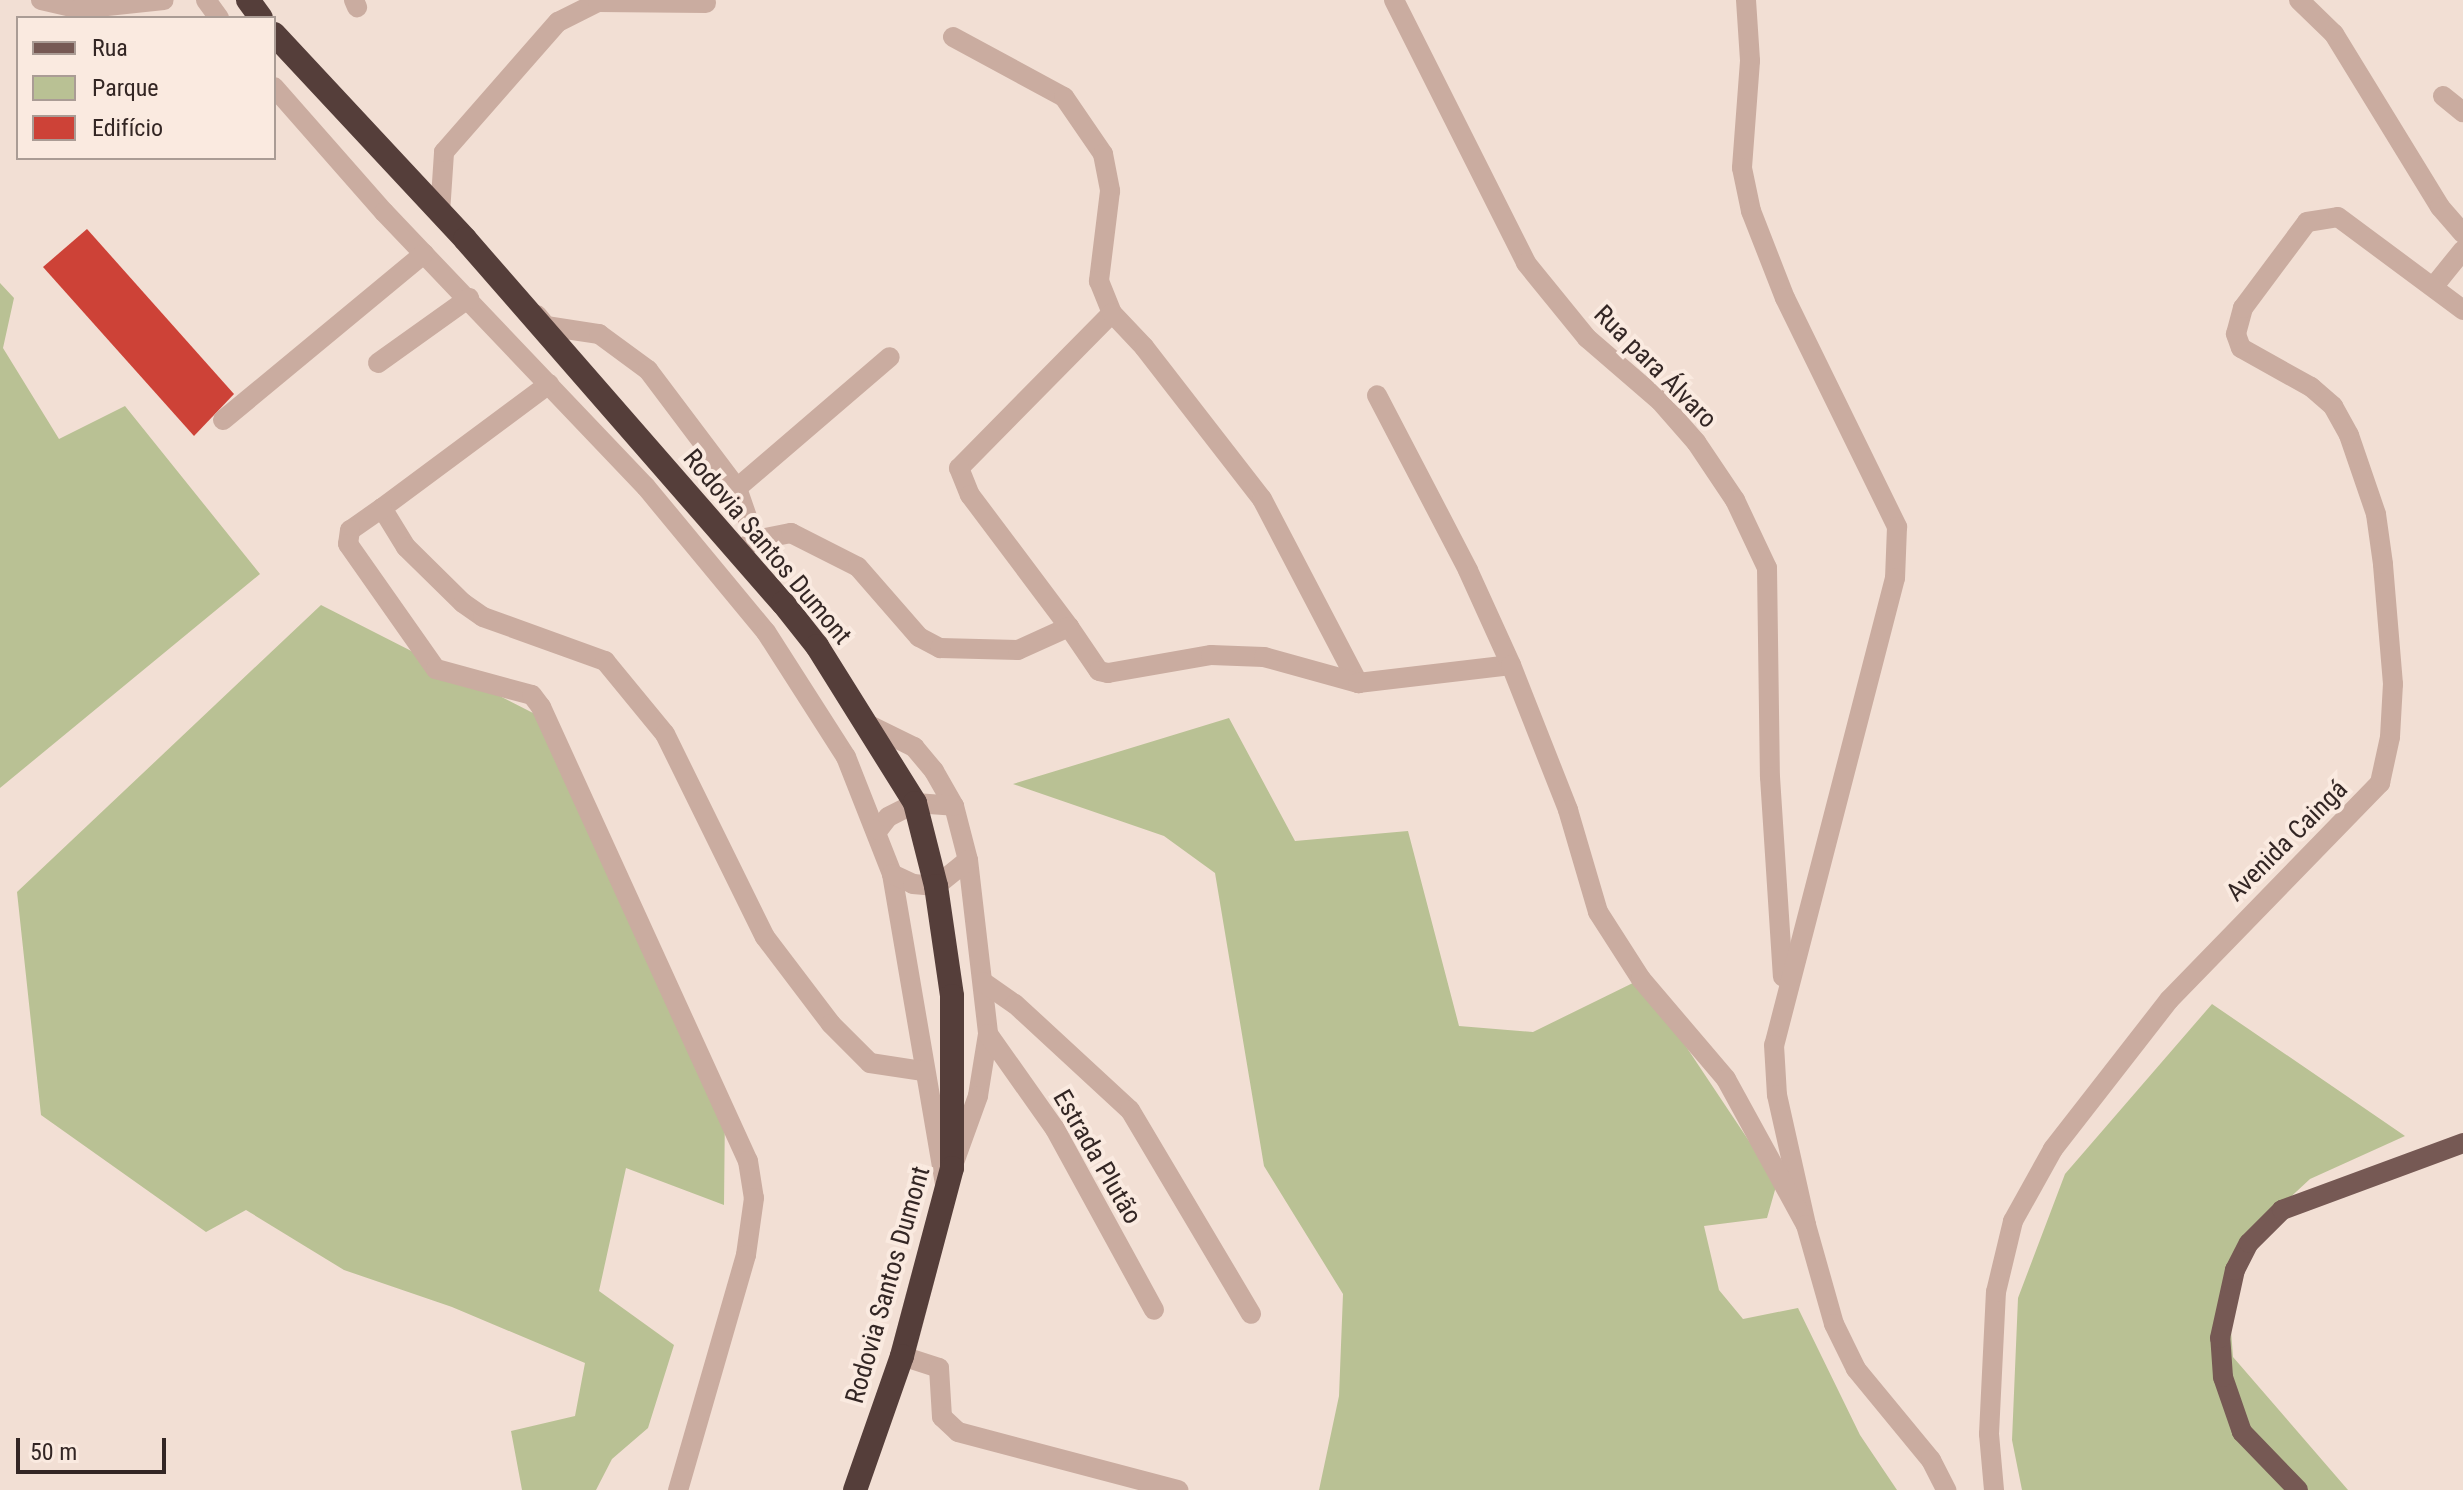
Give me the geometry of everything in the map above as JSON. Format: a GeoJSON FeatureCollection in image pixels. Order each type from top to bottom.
{"type":"FeatureCollection","features":[{"type":"Feature","properties":{"kind":"highway","name":"Rodovia Santos Dumont"},"geometry":{"type":"LineString","coordinates":[[276,36],[747,546],[817,646],[915,803],[936,886],[952,996],[952,1168],[902,1356],[855,1490]]}},
{"type":"Feature","properties":{"kind":"main road"},"geometry":{"type":"LineString","coordinates":[[2298,1490],[2252,1446],[2232,1409],[2220,1338],[2235,1270],[2249,1243],[2282,1210],[2463,1143]]}},
{"type":"Feature","properties":{"kind":"street"},"geometry":{"type":"LineString","coordinates":[[41,0],[79,9],[164,0]]}},
{"type":"Feature","properties":{"kind":"street","name":"Rua para Álvaro"},"geometry":{"type":"LineString","coordinates":[[1394,0],[1526,263],[1587,338],[1660,401],[1696,442],[1735,500],[1767,568],[1770,777],[1784,993]]}},
{"type":"Feature","properties":{"kind":"street"},"geometry":{"type":"LineString","coordinates":[[1746,0],[1750,61],[1742,168],[1751,211],[1785,298],[1897,527],[1895,578],[1784,993],[1774,1045],[1777,1095],[1806,1225],[1834,1324],[1856,1369],[1931,1460],[1946,1490]]}},
{"type":"Feature","properties":{"kind":"street"},"geometry":{"type":"LineString","coordinates":[[2299,0],[2334,34],[2440,207],[2463,233]]}},
{"type":"Feature","properties":{"kind":"street"},"geometry":{"type":"LineString","coordinates":[[440,213],[444,152],[558,22],[598,2],[706,3]]}},
{"type":"Feature","properties":{"kind":"street"},"geometry":{"type":"LineString","coordinates":[[953,37],[1064,97],[1090,127],[1103,154],[1110,191],[1099,263],[1100,294],[1262,499],[1358,683]]}},
{"type":"Feature","properties":{"kind":"street"},"geometry":{"type":"LineString","coordinates":[[276,89],[424,254],[646,487],[766,632],[846,757],[878,830],[892,874],[923,1071],[947,1195]]}},
{"type":"Feature","properties":{"kind":"street"},"geometry":{"type":"LineString","coordinates":[[2443,96],[2463,112]]}},
{"type":"Feature","properties":{"kind":"street","name":"Avenida Caingá"},"geometry":{"type":"LineString","coordinates":[[1994,1490],[1989,1434],[1996,1292],[2013,1221],[2053,1149],[2169,1000],[2380,783],[2393,684],[2376,514],[2349,435],[2333,406],[2284,368],[2256,360],[2241,348],[2236,334],[2243,308],[2283,248],[2307,222],[2338,217],[2434,286]]}},
{"type":"Feature","properties":{"kind":"street"},"geometry":{"type":"LineString","coordinates":[[465,239],[546,326],[599,334],[648,370],[737,488],[747,546],[791,533],[841,555],[873,578],[919,637],[940,648],[1018,650],[1069,627]]}},
{"type":"Feature","properties":{"kind":"street"},"geometry":{"type":"LineString","coordinates":[[2463,250],[2434,286],[2463,310]]}},
{"type":"Feature","properties":{"kind":"street"},"geometry":{"type":"LineString","coordinates":[[223,420],[424,254]]}},
{"type":"Feature","properties":{"kind":"street"},"geometry":{"type":"LineString","coordinates":[[378,363],[469,298]]}},
{"type":"Feature","properties":{"kind":"street"},"geometry":{"type":"LineString","coordinates":[[1112,313],[959,468],[970,495],[1099,671],[1108,673],[1184,657],[1238,655],[1358,683],[1511,665]]}},
{"type":"Feature","properties":{"kind":"street"},"geometry":{"type":"LineString","coordinates":[[737,488],[890,357]]}},
{"type":"Feature","properties":{"kind":"street"},"geometry":{"type":"LineString","coordinates":[[549,384],[350,530],[348,544],[436,669],[532,695],[541,707],[748,1161],[754,1198],[746,1255],[678,1490]]}},
{"type":"Feature","properties":{"kind":"street"},"geometry":{"type":"LineString","coordinates":[[1377,395],[1468,570],[1511,665],[1568,810],[1598,912],[1641,979],[1726,1079],[1806,1225]]}},
{"type":"Feature","properties":{"kind":"street"},"geometry":{"type":"LineString","coordinates":[[382,508],[406,547],[473,610],[605,661],[665,734],[765,937],[831,1024],[870,1063],[923,1071]]}},
{"type":"Feature","properties":{"kind":"street"},"geometry":{"type":"LineString","coordinates":[[865,723],[914,747],[954,806],[968,860],[988,1034],[978,1096],[952,1168]]}},
{"type":"Feature","properties":{"kind":"street"},"geometry":{"type":"LineString","coordinates":[[878,830],[888,817],[915,803],[954,806]]}},
{"type":"Feature","properties":{"kind":"street"},"geometry":{"type":"LineString","coordinates":[[892,874],[913,884],[936,886],[968,860]]}},
{"type":"Feature","properties":{"kind":"street"},"geometry":{"type":"LineString","coordinates":[[983,982],[1015,1004],[1130,1110],[1251,1314]]}},
{"type":"Feature","properties":{"kind":"street","name":"Estrada Plutão"},"geometry":{"type":"LineString","coordinates":[[988,1034],[1055,1129],[1154,1310]]}},
{"type":"Feature","properties":{"kind":"street"},"geometry":{"type":"LineString","coordinates":[[902,1356],[939,1368],[942,1417],[958,1432],[1178,1490]]}},
{"type":"Feature","properties":{"kind":"green space"},"geometry":{"type":"Polygon","coordinates":[[[0,283],[14,298],[3,348],[59,439],[125,406],[260,574],[0,788],[0,283]]]}},
{"type":"Feature","properties":{"kind":"green space"},"geometry":{"type":"Polygon","coordinates":[[[321,605],[535,714],[725,1108],[724,1205],[626,1168],[599,1291],[674,1345],[648,1428],[612,1459],[596,1490],[522,1490],[511,1431],[575,1416],[585,1363],[452,1307],[344,1270],[246,1210],[206,1232],[41,1115],[17,892],[321,605]]]}},
{"type":"Feature","properties":{"kind":"green space"},"geometry":{"type":"Polygon","coordinates":[[[1229,718],[1295,841],[1408,831],[1459,1026],[1533,1032],[1641,979],[1777,1183],[1767,1218],[1704,1226],[1719,1290],[1743,1319],[1798,1308],[1860,1435],[1897,1490],[1319,1490],[1339,1396],[1343,1294],[1264,1166],[1215,873],[1164,836],[1013,784],[1229,718]]]}},
{"type":"Feature","properties":{"kind":"green space"},"geometry":{"type":"Polygon","coordinates":[[[2212,1004],[2405,1136],[2310,1179],[2269,1217],[2228,1290],[2233,1357],[2348,1490],[2022,1490],[2012,1440],[2018,1298],[2065,1174],[2212,1004]]]}},
{"type":"Feature","properties":{"kind":"building"},"geometry":{"type":"Polygon","coordinates":[[[87,229],[234,394],[194,436],[43,267],[87,229]]]}}]}
